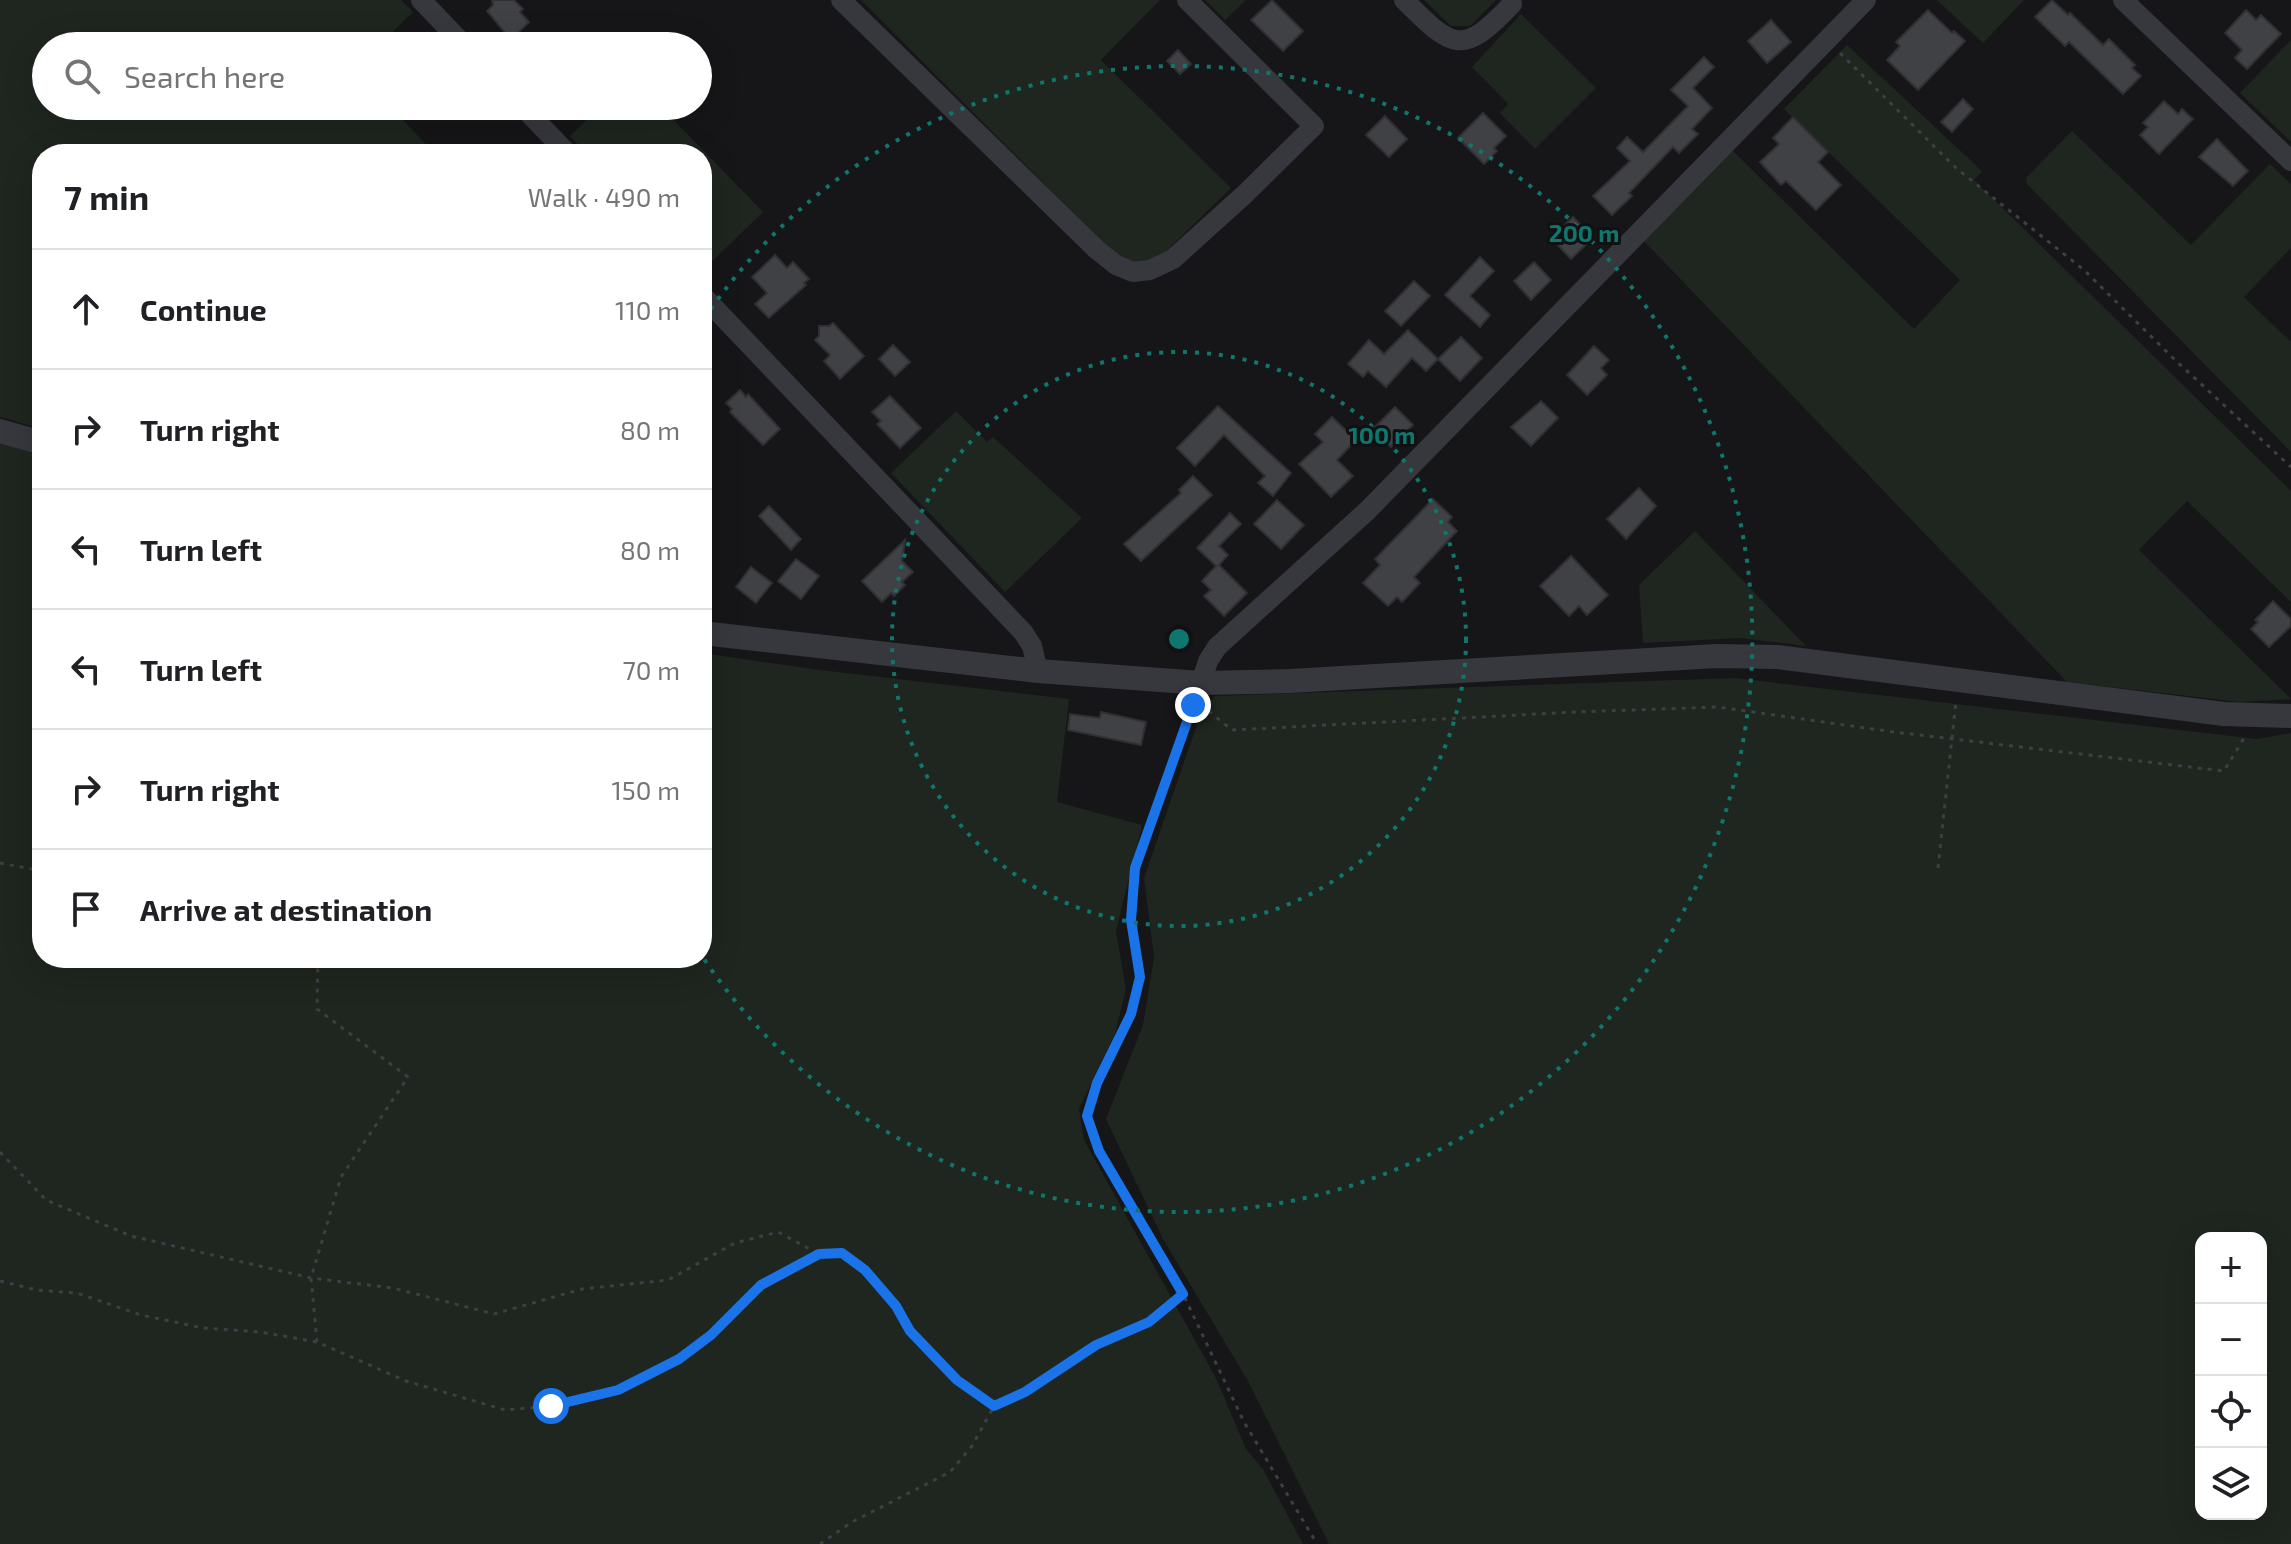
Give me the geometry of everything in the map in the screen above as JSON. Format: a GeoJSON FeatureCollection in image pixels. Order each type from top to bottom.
{"type":"FeatureCollection","features":[{"type":"Feature","properties":{"kind":"street"},"geometry":{"type":"LineString","coordinates":[[421,0],[452,32]]}},
{"type":"Feature","properties":{"kind":"street"},"geometry":{"type":"LineString","coordinates":[[841,0],[1096,249],[1116,265],[1133,272],[1150,270],[1173,259],[1314,126],[1187,0]]}},
{"type":"Feature","properties":{"kind":"street"},"geometry":{"type":"LineString","coordinates":[[1404,0],[1442,35],[1463,41],[1477,37],[1490,28],[1512,4]]}},
{"type":"Feature","properties":{"kind":"street"},"geometry":{"type":"LineString","coordinates":[[1201,694],[1208,661],[1217,647],[1368,510],[1866,0]]}},
{"type":"Feature","properties":{"kind":"street"},"geometry":{"type":"LineString","coordinates":[[2123,0],[2291,161]]}},
{"type":"Feature","properties":{"kind":"street"},"geometry":{"type":"LineString","coordinates":[[535,120],[558,144]]}},
{"type":"Feature","properties":{"kind":"street"},"geometry":{"type":"LineString","coordinates":[[712,305],[1023,632],[1032,646],[1038,671]]}},
{"type":"Feature","properties":{"kind":"street"},"geometry":{"type":"LineString","coordinates":[[0,431],[32,440]]}},
{"type":"Feature","properties":{"kind":"street"},"geometry":{"type":"LineString","coordinates":[[712,634],[1038,671],[1201,694],[1290,681],[1703,656],[1777,657],[2224,714],[2291,716]]}},
{"type":"Feature","properties":{"kind":"path"},"geometry":{"type":"LineString","coordinates":[[1826,39],[1956,168],[2084,270],[2174,359],[2291,467]]}},
{"type":"Feature","properties":{"kind":"path"},"geometry":{"type":"LineString","coordinates":[[1938,868],[1957,693]]}},
{"type":"Feature","properties":{"kind":"path"},"geometry":{"type":"LineString","coordinates":[[1317,1544],[1244,1422],[1183,1294],[1099,1151],[1087,1116],[1097,1083],[1131,1014],[1140,977],[1131,920],[1135,868],[1201,694],[1232,730],[1718,707],[2224,771],[2250,728]]}},
{"type":"Feature","properties":{"kind":"path"},"geometry":{"type":"LineString","coordinates":[[0,863],[32,869]]}},
{"type":"Feature","properties":{"kind":"path"},"geometry":{"type":"LineString","coordinates":[[317,1342],[311,1278],[341,1177],[408,1077],[317,1009],[318,968]]}},
{"type":"Feature","properties":{"kind":"path"},"geometry":{"type":"LineString","coordinates":[[0,1152],[46,1200],[131,1236],[311,1278],[393,1288],[494,1314],[582,1289],[668,1280],[735,1243],[778,1232],[819,1254]]}},
{"type":"Feature","properties":{"kind":"path"},"geometry":{"type":"LineString","coordinates":[[0,1281],[37,1290],[77,1293],[141,1315],[203,1328],[261,1332],[317,1342],[406,1381],[505,1410],[551,1406],[618,1390],[679,1359],[711,1335],[761,1285],[819,1254],[842,1253],[865,1270],[896,1306],[910,1331],[957,1380],[994,1406]]}},
{"type":"Feature","properties":{"kind":"path"},"geometry":{"type":"LineString","coordinates":[[820,1544],[852,1522],[950,1472],[972,1446],[994,1406],[1025,1392],[1096,1345],[1149,1322],[1183,1294]]}},
{"type":"Feature","properties":{"kind":"shaded area"},"geometry":{"type":"Polygon","coordinates":[[[0,0],[401,0],[413,12],[392,32],[32,32],[32,120],[403,120],[426,144],[32,144],[32,426],[0,417],[0,0]]]}},
{"type":"Feature","properties":{"kind":"shaded area"},"geometry":{"type":"Polygon","coordinates":[[[861,0],[1160,0],[1101,60],[1231,188],[1151,266],[1122,262],[861,0]]]}},
{"type":"Feature","properties":{"kind":"shaded area"},"geometry":{"type":"Polygon","coordinates":[[[1205,0],[1246,0],[1225,20],[1205,0]]]}},
{"type":"Feature","properties":{"kind":"shaded area"},"geometry":{"type":"Polygon","coordinates":[[[1424,0],[1496,0],[1470,26],[1451,26],[1424,0]]]}},
{"type":"Feature","properties":{"kind":"shaded area"},"geometry":{"type":"Polygon","coordinates":[[[1937,0],[2024,0],[1983,43],[1937,0]]]}},
{"type":"Feature","properties":{"kind":"shaded area"},"geometry":{"type":"Polygon","coordinates":[[[1521,14],[1596,88],[1535,149],[1500,113],[1508,104],[1472,67],[1521,14]]]}},
{"type":"Feature","properties":{"kind":"shaded area"},"geometry":{"type":"Polygon","coordinates":[[[2291,40],[2291,142],[2240,93],[2291,40]]]}},
{"type":"Feature","properties":{"kind":"shaded area"},"geometry":{"type":"Polygon","coordinates":[[[1847,45],[1982,171],[1974,180],[2291,491],[2291,602],[2187,501],[2139,550],[2291,699],[2240,702],[2067,682],[1643,240],[1732,150],[1914,329],[1960,280],[1784,109],[1847,45]]]}},
{"type":"Feature","properties":{"kind":"shaded area"},"geometry":{"type":"Polygon","coordinates":[[[587,120],[674,120],[697,144],[578,144],[570,136],[587,120]]]}},
{"type":"Feature","properties":{"kind":"shaded area"},"geometry":{"type":"Polygon","coordinates":[[[2072,131],[2191,245],[2270,164],[2291,184],[2291,248],[2244,297],[2291,342],[2291,452],[2027,184],[2026,178],[2072,131]]]}},
{"type":"Feature","properties":{"kind":"shaded area"},"geometry":{"type":"Polygon","coordinates":[[[712,160],[763,212],[712,261],[712,160]]]}},
{"type":"Feature","properties":{"kind":"shaded area"},"geometry":{"type":"Polygon","coordinates":[[[956,411],[987,442],[993,437],[1082,518],[1005,592],[891,473],[956,411]]]}},
{"type":"Feature","properties":{"kind":"shaded area"},"geometry":{"type":"Polygon","coordinates":[[[0,443],[32,453],[32,968],[712,968],[712,654],[1069,699],[1057,802],[1142,825],[1116,931],[1126,989],[1115,1034],[1079,1109],[1084,1140],[1216,1378],[1246,1449],[1263,1469],[1303,1544],[0,1544],[0,443]]]}},
{"type":"Feature","properties":{"kind":"shaded area"},"geometry":{"type":"Polygon","coordinates":[[[1695,531],[1806,646],[1740,638],[1643,643],[1639,585],[1695,531]]]}},
{"type":"Feature","properties":{"kind":"shaded area"},"geometry":{"type":"Polygon","coordinates":[[[1734,678],[2257,739],[2291,733],[2291,1544],[1329,1544],[1248,1381],[1163,1239],[1106,1119],[1143,1025],[1154,957],[1144,878],[1202,710],[1215,696],[1734,678]]]}},
{"type":"Feature","properties":{"kind":"building"},"geometry":{"type":"Polygon","coordinates":[[[492,0],[514,0],[529,22],[519,32],[504,32],[487,11],[493,5],[492,0]]]}},
{"type":"Feature","properties":{"kind":"building"},"geometry":{"type":"Polygon","coordinates":[[[1272,0],[1303,31],[1283,51],[1251,20],[1272,0]]]}},
{"type":"Feature","properties":{"kind":"building"},"geometry":{"type":"Polygon","coordinates":[[[2052,0],[2103,45],[2109,39],[2135,65],[2132,68],[2141,76],[2123,94],[2069,42],[2065,46],[2035,17],[2052,0]]]}},
{"type":"Feature","properties":{"kind":"building"},"geometry":{"type":"Polygon","coordinates":[[[1928,10],[1965,41],[1918,90],[1887,60],[1900,46],[1896,42],[1928,10]]]}},
{"type":"Feature","properties":{"kind":"building"},"geometry":{"type":"Polygon","coordinates":[[[2246,10],[2256,20],[2261,15],[2281,34],[2247,69],[2235,58],[2242,50],[2225,33],[2246,10]]]}},
{"type":"Feature","properties":{"kind":"building"},"geometry":{"type":"Polygon","coordinates":[[[1771,20],[1791,42],[1767,63],[1748,41],[1771,20]]]}},
{"type":"Feature","properties":{"kind":"building"},"geometry":{"type":"Polygon","coordinates":[[[1178,50],[1191,64],[1180,74],[1167,61],[1178,50]]]}},
{"type":"Feature","properties":{"kind":"building"},"geometry":{"type":"Polygon","coordinates":[[[1704,57],[1714,67],[1693,88],[1712,108],[1692,129],[1698,134],[1679,153],[1673,147],[1612,215],[1593,196],[1630,161],[1617,148],[1627,137],[1643,152],[1688,106],[1671,90],[1704,57]]]}},
{"type":"Feature","properties":{"kind":"building"},"geometry":{"type":"Polygon","coordinates":[[[1963,99],[1973,109],[1952,132],[1941,122],[1963,99]]]}},
{"type":"Feature","properties":{"kind":"building"},"geometry":{"type":"Polygon","coordinates":[[[2164,101],[2178,114],[2182,109],[2193,119],[2159,154],[2140,135],[2148,127],[2143,123],[2164,101]]]}},
{"type":"Feature","properties":{"kind":"building"},"geometry":{"type":"Polygon","coordinates":[[[1483,113],[1506,136],[1484,164],[1458,138],[1483,113]]]}},
{"type":"Feature","properties":{"kind":"building"},"geometry":{"type":"Polygon","coordinates":[[[1385,116],[1407,139],[1389,157],[1366,135],[1385,116]]]}},
{"type":"Feature","properties":{"kind":"building"},"geometry":{"type":"Polygon","coordinates":[[[1793,117],[1828,152],[1818,162],[1841,185],[1816,210],[1786,181],[1781,185],[1760,162],[1779,144],[1773,138],[1793,117]]]}},
{"type":"Feature","properties":{"kind":"building"},"geometry":{"type":"Polygon","coordinates":[[[2217,139],[2248,171],[2233,186],[2199,157],[2217,139]]]}},
{"type":"Feature","properties":{"kind":"building"},"geometry":{"type":"Polygon","coordinates":[[[1573,217],[1593,238],[1571,259],[1551,238],[1573,217]]]}},
{"type":"Feature","properties":{"kind":"building"},"geometry":{"type":"Polygon","coordinates":[[[775,255],[787,268],[793,262],[809,279],[769,318],[755,304],[767,293],[752,277],[775,255]]]}},
{"type":"Feature","properties":{"kind":"building"},"geometry":{"type":"Polygon","coordinates":[[[1480,257],[1494,271],[1470,296],[1490,315],[1480,327],[1445,295],[1480,257]]]}},
{"type":"Feature","properties":{"kind":"building"},"geometry":{"type":"Polygon","coordinates":[[[1534,262],[1551,280],[1531,300],[1514,281],[1534,262]]]}},
{"type":"Feature","properties":{"kind":"building"},"geometry":{"type":"Polygon","coordinates":[[[1414,281],[1430,296],[1401,326],[1385,311],[1414,281]]]}},
{"type":"Feature","properties":{"kind":"building"},"geometry":{"type":"Polygon","coordinates":[[[833,323],[864,356],[840,379],[824,361],[830,355],[815,340],[819,336],[819,326],[833,323]]]}},
{"type":"Feature","properties":{"kind":"building"},"geometry":{"type":"Polygon","coordinates":[[[1408,330],[1438,359],[1426,371],[1412,358],[1386,387],[1368,371],[1363,377],[1348,364],[1369,340],[1384,354],[1408,330]]]}},
{"type":"Feature","properties":{"kind":"building"},"geometry":{"type":"Polygon","coordinates":[[[1461,337],[1482,358],[1460,381],[1438,359],[1461,337]]]}},
{"type":"Feature","properties":{"kind":"building"},"geometry":{"type":"Polygon","coordinates":[[[893,345],[910,362],[895,376],[879,359],[893,345]]]}},
{"type":"Feature","properties":{"kind":"building"},"geometry":{"type":"Polygon","coordinates":[[[1594,346],[1609,360],[1601,368],[1607,375],[1587,395],[1567,375],[1594,346]]]}},
{"type":"Feature","properties":{"kind":"building"},"geometry":{"type":"Polygon","coordinates":[[[740,390],[746,397],[748,394],[780,429],[763,445],[730,412],[732,409],[726,403],[740,390]]]}},
{"type":"Feature","properties":{"kind":"building"},"geometry":{"type":"Polygon","coordinates":[[[890,396],[921,428],[900,448],[877,424],[881,421],[872,412],[890,396]]]}},
{"type":"Feature","properties":{"kind":"building"},"geometry":{"type":"Polygon","coordinates":[[[1541,401],[1558,418],[1531,446],[1511,427],[1541,401]]]}},
{"type":"Feature","properties":{"kind":"building"},"geometry":{"type":"Polygon","coordinates":[[[1218,406],[1291,473],[1273,496],[1258,483],[1265,476],[1224,435],[1195,466],[1177,448],[1218,406]]]}},
{"type":"Feature","properties":{"kind":"building"},"geometry":{"type":"Polygon","coordinates":[[[1395,407],[1413,425],[1391,447],[1373,429],[1395,407]]]}},
{"type":"Feature","properties":{"kind":"building"},"geometry":{"type":"Polygon","coordinates":[[[1332,417],[1356,440],[1337,460],[1353,476],[1331,497],[1299,464],[1323,442],[1315,434],[1332,417]]]}},
{"type":"Feature","properties":{"kind":"building"},"geometry":{"type":"Polygon","coordinates":[[[1193,476],[1212,495],[1141,561],[1124,544],[1181,493],[1179,490],[1193,476]]]}},
{"type":"Feature","properties":{"kind":"building"},"geometry":{"type":"Polygon","coordinates":[[[1639,488],[1656,506],[1626,539],[1607,519],[1639,488]]]}},
{"type":"Feature","properties":{"kind":"building"},"geometry":{"type":"Polygon","coordinates":[[[1433,499],[1452,517],[1448,522],[1457,531],[1414,577],[1420,583],[1402,602],[1397,597],[1388,606],[1363,583],[1380,565],[1375,559],[1433,499]]]}},
{"type":"Feature","properties":{"kind":"building"},"geometry":{"type":"Polygon","coordinates":[[[1277,500],[1304,525],[1281,549],[1254,524],[1277,500]]]}},
{"type":"Feature","properties":{"kind":"building"},"geometry":{"type":"Polygon","coordinates":[[[769,506],[801,539],[791,550],[759,516],[769,506]]]}},
{"type":"Feature","properties":{"kind":"building"},"geometry":{"type":"Polygon","coordinates":[[[1230,513],[1241,524],[1219,546],[1228,555],[1219,565],[1247,593],[1224,616],[1204,596],[1211,590],[1202,581],[1216,566],[1197,548],[1230,513]]]}},
{"type":"Feature","properties":{"kind":"building"},"geometry":{"type":"Polygon","coordinates":[[[905,540],[902,561],[913,572],[902,582],[905,585],[894,596],[891,593],[882,602],[862,581],[905,540]]]}},
{"type":"Feature","properties":{"kind":"building"},"geometry":{"type":"Polygon","coordinates":[[[1571,556],[1608,595],[1587,615],[1579,606],[1569,616],[1540,586],[1571,556]]]}},
{"type":"Feature","properties":{"kind":"building"},"geometry":{"type":"Polygon","coordinates":[[[796,559],[819,576],[801,599],[778,581],[796,559]]]}},
{"type":"Feature","properties":{"kind":"building"},"geometry":{"type":"Polygon","coordinates":[[[751,567],[772,583],[756,603],[736,587],[751,567]]]}},
{"type":"Feature","properties":{"kind":"building"},"geometry":{"type":"Polygon","coordinates":[[[2273,601],[2291,619],[2291,626],[2269,647],[2251,629],[2258,622],[2255,620],[2273,601]]]}},
{"type":"Feature","properties":{"kind":"building"},"geometry":{"type":"Polygon","coordinates":[[[1101,712],[1146,722],[1141,745],[1068,730],[1070,714],[1100,718],[1101,712]]]}},
{"type":"Feature","properties":{"kind":"route"},"geometry":{"type":"LineString","coordinates":[[551,1406],[618,1390],[679,1359],[711,1335],[761,1285],[819,1254],[842,1253],[865,1270],[896,1306],[910,1331],[957,1380],[994,1406],[1025,1392],[1096,1345],[1149,1322],[1183,1294],[1099,1151],[1087,1116],[1097,1083],[1131,1014],[1140,977],[1131,920],[1135,868],[1193,705]]}}]}
